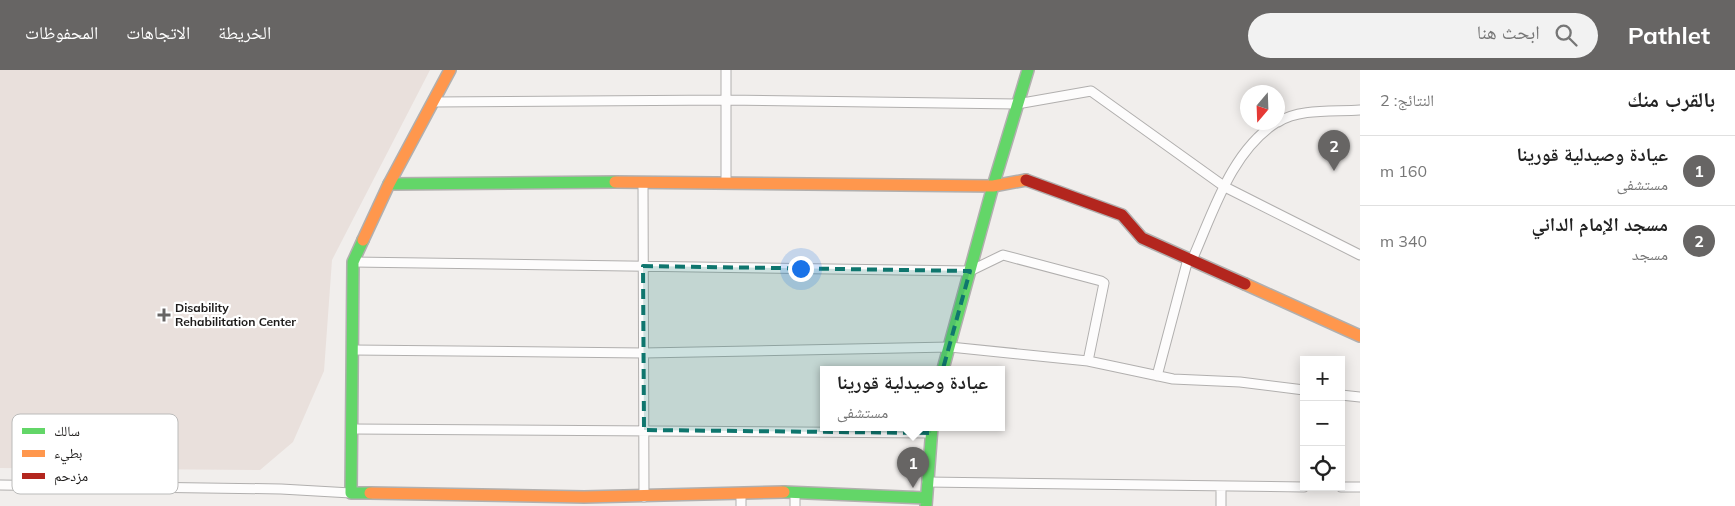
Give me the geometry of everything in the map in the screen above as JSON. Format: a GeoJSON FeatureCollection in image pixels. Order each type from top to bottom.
{"type":"FeatureCollection","features":[{"type":"Feature","properties":{"kind":"street"},"geometry":{"type":"LineString","coordinates":[[351,493],[353,262],[388,184],[450,70]]}},
{"type":"Feature","properties":{"kind":"street"},"geometry":{"type":"LineString","coordinates":[[726,70],[726,183]]}},
{"type":"Feature","properties":{"kind":"street"},"geometry":{"type":"LineString","coordinates":[[944,366],[993,186],[1028,70]]}},
{"type":"Feature","properties":{"kind":"street"},"geometry":{"type":"LineString","coordinates":[[434,102],[725,100],[1017,104],[1091,91],[1225,187],[1360,255]]}},
{"type":"Feature","properties":{"kind":"street"},"geometry":{"type":"LineString","coordinates":[[1285,118],[1304,114],[1360,110]]}},
{"type":"Feature","properties":{"kind":"street"},"geometry":{"type":"LineString","coordinates":[[1158,376],[1190,259],[1225,187],[1250,145],[1265,130]]}},
{"type":"Feature","properties":{"kind":"street"},"geometry":{"type":"LineString","coordinates":[[388,184],[643,182],[993,186],[1029,179],[1122,215],[1142,238],[1360,336]]}},
{"type":"Feature","properties":{"kind":"street"},"geometry":{"type":"LineString","coordinates":[[643,182],[644,496]]}},
{"type":"Feature","properties":{"kind":"street"},"geometry":{"type":"LineString","coordinates":[[353,262],[970,271],[1003,255],[1101,281],[1105,288],[1088,361]]}},
{"type":"Feature","properties":{"kind":"street"},"geometry":{"type":"LineString","coordinates":[[353,350],[643,353],[950,347],[1088,361],[1158,376],[1300,390]]}},
{"type":"Feature","properties":{"kind":"street"},"geometry":{"type":"LineString","coordinates":[[1345,395],[1360,397]]}},
{"type":"Feature","properties":{"kind":"street"},"geometry":{"type":"LineString","coordinates":[[352,430],[820,430]]}},
{"type":"Feature","properties":{"kind":"street"},"geometry":{"type":"LineString","coordinates":[[178,488],[281,489],[584,502],[644,496],[796,492],[926,502],[932,431]]}},
{"type":"Feature","properties":{"kind":"street"},"geometry":{"type":"LineString","coordinates":[[927,482],[1300,487]]}},
{"type":"Feature","properties":{"kind":"street"},"geometry":{"type":"LineString","coordinates":[[1221,487],[1221,506]]}},
{"type":"Feature","properties":{"kind":"street"},"geometry":{"type":"LineString","coordinates":[[1345,487],[1360,487]]}},
{"type":"Feature","properties":{"kind":"street"},"geometry":{"type":"LineString","coordinates":[[796,492],[796,506]]}},
{"type":"Feature","properties":{"kind":"street"},"geometry":{"type":"LineString","coordinates":[[741,493],[741,506]]}},
{"type":"Feature","properties":{"kind":"highlighted area"},"geometry":{"type":"Polygon","coordinates":[[[643,266],[970,271],[936,394],[931,433],[644,430],[643,266]]]}},
{"type":"Feature","properties":{"kind":"shaded area","name":"Disability Rehabilitation Center"},"geometry":{"type":"Polygon","coordinates":[[[0,70],[430,70],[332,260],[324,371],[293,442],[260,470],[178,469],[178,414],[12,414],[12,468],[0,468],[0,70]]]}},
{"type":"Feature","properties":{"kind":"traffic: fast"},"geometry":{"type":"LineString","coordinates":[[944,366],[993,186],[1028,70]]}},
{"type":"Feature","properties":{"kind":"traffic: fast"},"geometry":{"type":"LineString","coordinates":[[389,184],[615,182]]}},
{"type":"Feature","properties":{"kind":"traffic: fast"},"geometry":{"type":"LineString","coordinates":[[363,240],[353,262],[351,493],[370,493]]}},
{"type":"Feature","properties":{"kind":"traffic: fast"},"geometry":{"type":"LineString","coordinates":[[926,506],[932,431]]}},
{"type":"Feature","properties":{"kind":"traffic: fast"},"geometry":{"type":"LineString","coordinates":[[784,492],[926,498]]}},
{"type":"Feature","properties":{"kind":"traffic: slow"},"geometry":{"type":"LineString","coordinates":[[363,240],[389,184],[450,70]]}},
{"type":"Feature","properties":{"kind":"traffic: slow"},"geometry":{"type":"LineString","coordinates":[[615,182],[993,186],[1026,180]]}},
{"type":"Feature","properties":{"kind":"traffic: slow"},"geometry":{"type":"LineString","coordinates":[[1245,284],[1360,336]]}},
{"type":"Feature","properties":{"kind":"traffic: slow"},"geometry":{"type":"LineString","coordinates":[[370,493],[584,497],[784,492]]}},
{"type":"Feature","properties":{"kind":"traffic: jam"},"geometry":{"type":"LineString","coordinates":[[1026,180],[1122,215],[1142,238],[1245,284]]}},
{"type":"Feature","properties":{"kind":"place","name":"مسجد الإمام الداني"},"geometry":{"type":"Point","coordinates":[1334,171]}},
{"type":"Feature","properties":{"kind":"place","name":"Disability Rehabilitation Center"},"geometry":{"type":"Point","coordinates":[164,315]}},
{"type":"Feature","properties":{"kind":"place","name":"عيادة وصيدلية قورينا"},"geometry":{"type":"Point","coordinates":[913,488]}}]}
